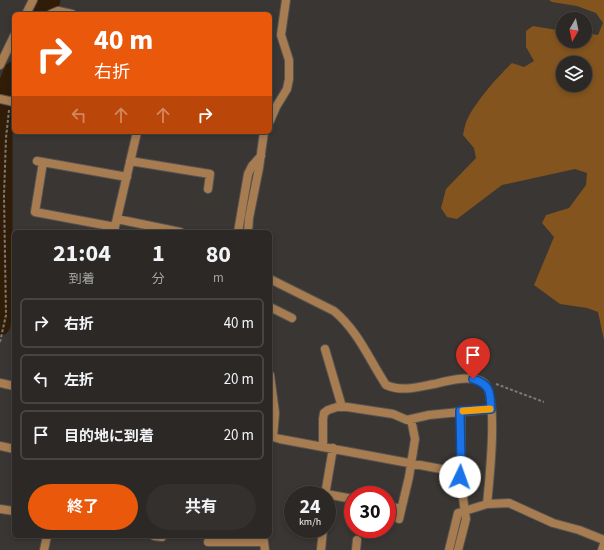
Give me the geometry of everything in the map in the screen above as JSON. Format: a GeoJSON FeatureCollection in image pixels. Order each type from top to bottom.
{"type":"FeatureCollection","features":[{"type":"Feature","properties":{"kind":"street"},"geometry":{"type":"LineString","coordinates":[[27,12],[33,0]]}},
{"type":"Feature","properties":{"kind":"street"},"geometry":{"type":"LineString","coordinates":[[272,116],[287,89],[289,79],[288,60],[281,35],[286,0]]}},
{"type":"Feature","properties":{"kind":"street"},"geometry":{"type":"LineString","coordinates":[[0,65],[12,40]]}},
{"type":"Feature","properties":{"kind":"street"},"geometry":{"type":"LineString","coordinates":[[0,99],[12,99]]}},
{"type":"Feature","properties":{"kind":"street"},"geometry":{"type":"LineString","coordinates":[[115,226],[137,134]]}},
{"type":"Feature","properties":{"kind":"street"},"geometry":{"type":"LineString","coordinates":[[248,230],[264,134]]}},
{"type":"Feature","properties":{"kind":"street"},"geometry":{"type":"LineString","coordinates":[[238,230],[248,174],[260,156]]}},
{"type":"Feature","properties":{"kind":"street"},"geometry":{"type":"LineString","coordinates":[[127,177],[40,161],[34,212],[115,226],[158,230]]}},
{"type":"Feature","properties":{"kind":"street"},"geometry":{"type":"LineString","coordinates":[[130,161],[210,174],[208,189]]}},
{"type":"Feature","properties":{"kind":"street"},"geometry":{"type":"LineString","coordinates":[[272,279],[334,311],[343,318],[361,342],[386,385],[400,389],[461,379],[473,379],[484,383],[490,392],[491,409],[492,452],[487,504]]}},
{"type":"Feature","properties":{"kind":"street"},"geometry":{"type":"LineString","coordinates":[[272,308],[292,318]]}},
{"type":"Feature","properties":{"kind":"street"},"geometry":{"type":"LineString","coordinates":[[325,349],[342,407]]}},
{"type":"Feature","properties":{"kind":"street"},"geometry":{"type":"LineString","coordinates":[[0,383],[12,386]]}},
{"type":"Feature","properties":{"kind":"street"},"geometry":{"type":"LineString","coordinates":[[272,390],[275,413],[272,436],[457,473],[460,477],[465,510],[465,527],[458,550]]}},
{"type":"Feature","properties":{"kind":"street"},"geometry":{"type":"LineString","coordinates":[[323,447],[323,419],[324,413],[328,410],[342,407],[393,414],[407,420],[429,414],[491,409]]}},
{"type":"Feature","properties":{"kind":"street"},"geometry":{"type":"LineString","coordinates":[[457,473],[460,469],[461,463],[460,411]]}},
{"type":"Feature","properties":{"kind":"street"},"geometry":{"type":"LineString","coordinates":[[399,519],[415,439],[411,419]]}},
{"type":"Feature","properties":{"kind":"street"},"geometry":{"type":"LineString","coordinates":[[0,446],[12,449]]}},
{"type":"Feature","properties":{"kind":"street"},"geometry":{"type":"LineString","coordinates":[[327,486],[333,448]]}},
{"type":"Feature","properties":{"kind":"street"},"geometry":{"type":"LineString","coordinates":[[448,550],[458,513],[487,504],[502,502],[514,505],[553,523],[579,530],[604,540]]}},
{"type":"Feature","properties":{"kind":"street"},"geometry":{"type":"LineString","coordinates":[[396,508],[401,509]]}},
{"type":"Feature","properties":{"kind":"street"},"geometry":{"type":"LineString","coordinates":[[0,509],[12,511]]}},
{"type":"Feature","properties":{"kind":"street"},"geometry":{"type":"LineString","coordinates":[[44,550],[47,538]]}},
{"type":"Feature","properties":{"kind":"street"},"geometry":{"type":"LineString","coordinates":[[321,550],[322,538]]}},
{"type":"Feature","properties":{"kind":"street"},"geometry":{"type":"LineString","coordinates":[[356,550],[357,540]]}},
{"type":"Feature","properties":{"kind":"street"},"geometry":{"type":"LineString","coordinates":[[208,542],[264,543]]}},
{"type":"Feature","properties":{"kind":"street"},"geometry":{"type":"LineString","coordinates":[[602,550],[604,544]]}},
{"type":"Feature","properties":{"kind":"path"},"geometry":{"type":"LineString","coordinates":[[0,342],[6,315],[5,170],[7,131],[12,99]]}},
{"type":"Feature","properties":{"kind":"path"},"geometry":{"type":"LineString","coordinates":[[484,383],[488,382],[544,402]]}},
{"type":"Feature","properties":{"kind":"shaded area"},"geometry":{"type":"Polygon","coordinates":[[[549,0],[604,0],[604,340],[598,312],[587,308],[560,304],[534,285],[554,237],[542,223],[546,215],[569,208],[586,185],[587,173],[575,169],[502,185],[457,219],[447,217],[441,208],[446,189],[476,158],[474,148],[463,135],[466,122],[475,105],[512,63],[524,67],[534,61],[526,47],[526,31],[533,26],[556,30],[556,48],[592,48],[592,34],[598,35],[603,23],[596,13],[577,6],[552,2],[549,0]]]}},
{"type":"Feature","properties":{"kind":"waterway"},"geometry":{"type":"LineString","coordinates":[[43,12],[50,0]]}},
{"type":"Feature","properties":{"kind":"waterway"},"geometry":{"type":"LineString","coordinates":[[0,325],[3,304],[2,113],[12,77]]}},
{"type":"Feature","properties":{"kind":"slow traffic"},"geometry":{"type":"LineString","coordinates":[[463,411],[490,409]]}},
{"type":"Feature","properties":{"kind":"route"},"geometry":{"type":"LineString","coordinates":[[460,477],[457,473],[460,469],[461,463],[460,411],[491,409],[490,392],[484,383],[473,379]]}}]}
